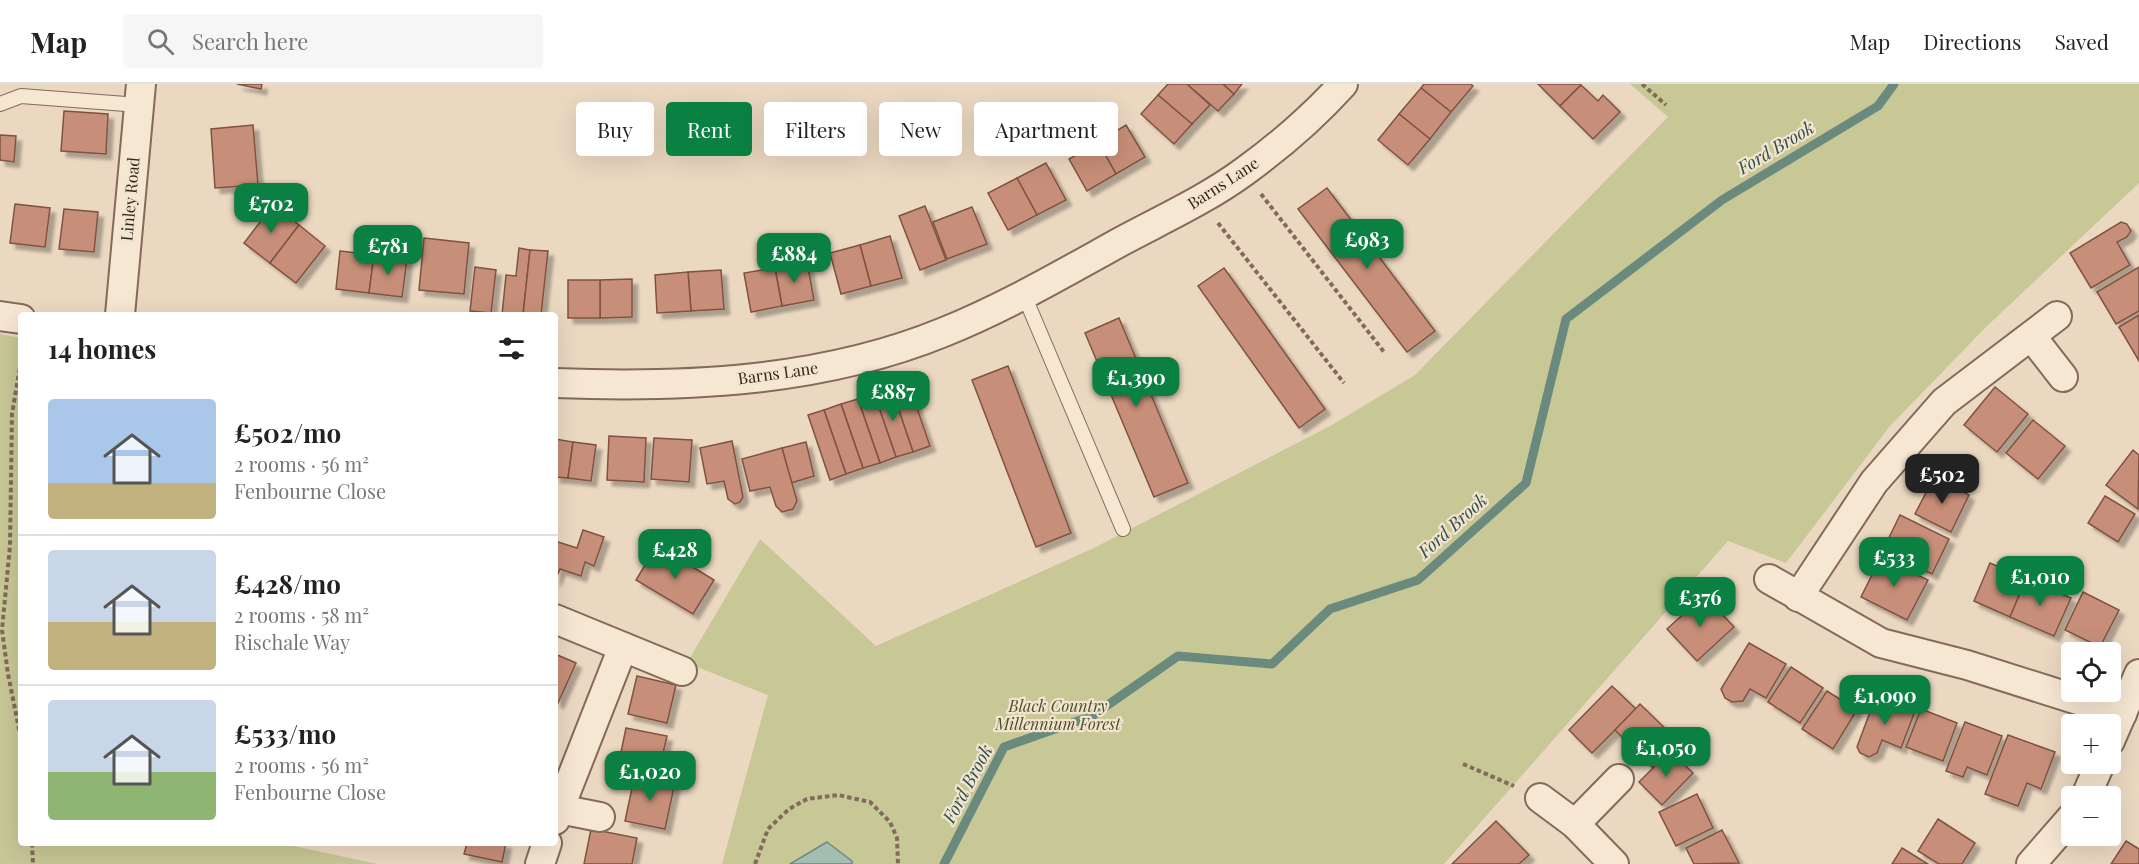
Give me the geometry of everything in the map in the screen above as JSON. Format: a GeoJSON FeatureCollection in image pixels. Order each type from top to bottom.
{"type":"FeatureCollection","features":[{"type":"Feature","properties":{"kind":"street","name":"Barns Lane"},"geometry":{"type":"LineString","coordinates":[[558,383],[603,385],[747,380],[818,368],[880,354],[944,332],[1024,295],[1200,200],[1245,172],[1324,105],[1343,84]]}},
{"type":"Feature","properties":{"kind":"street","name":"Linley Road"},"geometry":{"type":"LineString","coordinates":[[120,312],[140,94]]}},
{"type":"Feature","properties":{"kind":"street"},"geometry":{"type":"LineString","coordinates":[[0,316],[18,319]]}},
{"type":"Feature","properties":{"kind":"street"},"geometry":{"type":"LineString","coordinates":[[1798,597],[1874,482],[1944,402],[2057,316]]}},
{"type":"Feature","properties":{"kind":"street"},"geometry":{"type":"LineString","coordinates":[[2032,337],[2063,377]]}},
{"type":"Feature","properties":{"kind":"street"},"geometry":{"type":"LineString","coordinates":[[1769,579],[1881,643],[1967,665],[2122,714],[2139,674]]}},
{"type":"Feature","properties":{"kind":"street"},"geometry":{"type":"LineString","coordinates":[[558,620],[682,670]]}},
{"type":"Feature","properties":{"kind":"street"},"geometry":{"type":"LineString","coordinates":[[558,811],[623,647]]}},
{"type":"Feature","properties":{"kind":"street"},"geometry":{"type":"LineString","coordinates":[[1575,824],[1619,779]]}},
{"type":"Feature","properties":{"kind":"street"},"geometry":{"type":"LineString","coordinates":[[1540,798],[1575,824],[1614,864]]}},
{"type":"Feature","properties":{"kind":"street"},"geometry":{"type":"LineString","coordinates":[[558,814],[600,817]]}},
{"type":"Feature","properties":{"kind":"street"},"geometry":{"type":"LineString","coordinates":[[2031,864],[2061,830]]}},
{"type":"Feature","properties":{"kind":"street"},"geometry":{"type":"LineString","coordinates":[[540,864],[546,846]]}},
{"type":"Feature","properties":{"kind":"lane"},"geometry":{"type":"LineString","coordinates":[[0,104],[21,96],[140,94]]}},
{"type":"Feature","properties":{"kind":"lane"},"geometry":{"type":"LineString","coordinates":[[1024,295],[1123,529]]}},
{"type":"Feature","properties":{"kind":"path"},"geometry":{"type":"LineString","coordinates":[[1642,84],[1666,105]]}},
{"type":"Feature","properties":{"kind":"path"},"geometry":{"type":"LineString","coordinates":[[1245,172],[1384,352]]}},
{"type":"Feature","properties":{"kind":"path"},"geometry":{"type":"LineString","coordinates":[[1200,200],[1344,383]]}},
{"type":"Feature","properties":{"kind":"path"},"geometry":{"type":"LineString","coordinates":[[18,379],[12,414],[10,546],[2,630],[18,724]]}},
{"type":"Feature","properties":{"kind":"path"},"geometry":{"type":"LineString","coordinates":[[1463,764],[1540,798]]}},
{"type":"Feature","properties":{"kind":"path"},"geometry":{"type":"LineString","coordinates":[[755,864],[768,829],[789,809],[807,799],[837,795],[870,802],[890,822],[897,838],[898,864]]}},
{"type":"Feature","properties":{"kind":"path"},"geometry":{"type":"LineString","coordinates":[[32,846],[33,864]]}},
{"type":"Feature","properties":{"kind":"green space","name":"Black Country Millennium Forest"},"geometry":{"type":"Polygon","coordinates":[[[1630,84],[2139,84],[2139,183],[1985,328],[1890,426],[1786,563],[1728,541],[1444,864],[722,864],[768,695],[687,663],[760,539],[876,646],[1094,548],[1332,425],[1415,375],[1668,117],[1630,84]]]}},
{"type":"Feature","properties":{"kind":"green space"},"geometry":{"type":"Polygon","coordinates":[[[0,334],[18,337],[18,846],[294,846],[377,864],[0,864],[0,334]]]}},
{"type":"Feature","properties":{"kind":"shaded area"},"geometry":{"type":"Polygon","coordinates":[[[827,842],[852,861],[852,864],[790,864],[827,842]]]}},
{"type":"Feature","properties":{"kind":"building"},"geometry":{"type":"Polygon","coordinates":[[[237,84],[262,84],[261,89],[237,84]]]}},
{"type":"Feature","properties":{"kind":"building"},"geometry":{"type":"Polygon","coordinates":[[[1168,84],[1187,84],[1210,105],[1192,124],[1158,95],[1168,84]]]}},
{"type":"Feature","properties":{"kind":"building"},"geometry":{"type":"Polygon","coordinates":[[[1187,84],[1223,84],[1234,94],[1218,111],[1187,84]]]}},
{"type":"Feature","properties":{"kind":"building"},"geometry":{"type":"Polygon","coordinates":[[[1223,84],[1242,84],[1234,94],[1223,84]]]}},
{"type":"Feature","properties":{"kind":"building"},"geometry":{"type":"Polygon","coordinates":[[[1424,84],[1470,84],[1473,86],[1451,112],[1421,88],[1424,84]]]}},
{"type":"Feature","properties":{"kind":"building"},"geometry":{"type":"Polygon","coordinates":[[[1538,84],[1580,84],[1581,85],[1560,106],[1538,84]]]}},
{"type":"Feature","properties":{"kind":"building"},"geometry":{"type":"Polygon","coordinates":[[[1581,85],[1598,101],[1603,95],[1620,112],[1593,139],[1560,106],[1581,85]]]}},
{"type":"Feature","properties":{"kind":"building"},"geometry":{"type":"Polygon","coordinates":[[[1421,88],[1451,112],[1430,139],[1399,114],[1421,88]]]}},
{"type":"Feature","properties":{"kind":"building"},"geometry":{"type":"Polygon","coordinates":[[[1158,95],[1192,124],[1174,144],[1141,114],[1158,95]]]}},
{"type":"Feature","properties":{"kind":"building"},"geometry":{"type":"Polygon","coordinates":[[[64,111],[108,114],[106,154],[61,151],[64,111]]]}},
{"type":"Feature","properties":{"kind":"building"},"geometry":{"type":"Polygon","coordinates":[[[1399,114],[1430,139],[1408,165],[1378,140],[1399,114]]]}},
{"type":"Feature","properties":{"kind":"building"},"geometry":{"type":"Polygon","coordinates":[[[253,125],[258,185],[215,188],[211,129],[253,125]]]}},
{"type":"Feature","properties":{"kind":"building"},"geometry":{"type":"Polygon","coordinates":[[[1126,125],[1145,157],[1116,174],[1106,156],[1118,156],[1118,130],[1126,125]]]}},
{"type":"Feature","properties":{"kind":"building"},"geometry":{"type":"Polygon","coordinates":[[[0,135],[16,136],[14,162],[0,160],[0,135]]]}},
{"type":"Feature","properties":{"kind":"building"},"geometry":{"type":"Polygon","coordinates":[[[1074,156],[1106,156],[1116,174],[1087,191],[1069,159],[1074,156]]]}},
{"type":"Feature","properties":{"kind":"building"},"geometry":{"type":"Polygon","coordinates":[[[1046,163],[1066,200],[1037,215],[1017,178],[1046,163]]]}},
{"type":"Feature","properties":{"kind":"building"},"geometry":{"type":"Polygon","coordinates":[[[1017,178],[1037,215],[1008,230],[988,193],[1017,178]]]}},
{"type":"Feature","properties":{"kind":"building"},"geometry":{"type":"Polygon","coordinates":[[[1327,188],[1435,331],[1407,352],[1298,209],[1327,188]]]}},
{"type":"Feature","properties":{"kind":"building"},"geometry":{"type":"Polygon","coordinates":[[[15,204],[50,208],[45,247],[10,243],[15,204]]]}},
{"type":"Feature","properties":{"kind":"building"},"geometry":{"type":"Polygon","coordinates":[[[273,205],[299,225],[270,263],[244,243],[273,205]]]}},
{"type":"Feature","properties":{"kind":"building"},"geometry":{"type":"Polygon","coordinates":[[[925,206],[946,260],[920,270],[899,216],[925,206]]]}},
{"type":"Feature","properties":{"kind":"building"},"geometry":{"type":"Polygon","coordinates":[[[972,207],[987,244],[947,259],[933,222],[972,207]]]}},
{"type":"Feature","properties":{"kind":"building"},"geometry":{"type":"Polygon","coordinates":[[[64,209],[98,212],[94,252],[59,249],[64,209]]]}},
{"type":"Feature","properties":{"kind":"building"},"geometry":{"type":"Polygon","coordinates":[[[2121,222],[2127,224],[2131,231],[2127,237],[2117,242],[2130,265],[2091,288],[2070,253],[2121,222]]]}},
{"type":"Feature","properties":{"kind":"building"},"geometry":{"type":"Polygon","coordinates":[[[299,225],[325,246],[296,283],[270,263],[299,225]]]}},
{"type":"Feature","properties":{"kind":"building"},"geometry":{"type":"Polygon","coordinates":[[[890,236],[902,278],[871,286],[860,245],[890,236]]]}},
{"type":"Feature","properties":{"kind":"building"},"geometry":{"type":"Polygon","coordinates":[[[424,238],[469,243],[464,294],[419,290],[424,238]]]}},
{"type":"Feature","properties":{"kind":"building"},"geometry":{"type":"Polygon","coordinates":[[[860,245],[871,286],[841,294],[830,253],[860,245]]]}},
{"type":"Feature","properties":{"kind":"building"},"geometry":{"type":"Polygon","coordinates":[[[519,248],[530,250],[523,312],[502,312],[506,275],[516,276],[519,248]]]}},
{"type":"Feature","properties":{"kind":"building"},"geometry":{"type":"Polygon","coordinates":[[[530,250],[548,251],[541,312],[523,312],[530,250]]]}},
{"type":"Feature","properties":{"kind":"building"},"geometry":{"type":"Polygon","coordinates":[[[340,251],[374,255],[369,293],[336,289],[340,251]]]}},
{"type":"Feature","properties":{"kind":"building"},"geometry":{"type":"Polygon","coordinates":[[[374,255],[407,259],[402,297],[369,293],[374,255]]]}},
{"type":"Feature","properties":{"kind":"building"},"geometry":{"type":"Polygon","coordinates":[[[807,262],[814,300],[782,306],[775,268],[807,262]]]}},
{"type":"Feature","properties":{"kind":"building"},"geometry":{"type":"Polygon","coordinates":[[[475,267],[496,270],[491,312],[470,311],[475,267]]]}},
{"type":"Feature","properties":{"kind":"building"},"geometry":{"type":"Polygon","coordinates":[[[2139,267],[2139,311],[2116,324],[2097,292],[2139,267]]]}},
{"type":"Feature","properties":{"kind":"building"},"geometry":{"type":"Polygon","coordinates":[[[775,268],[782,306],[751,312],[744,273],[775,268]]]}},
{"type":"Feature","properties":{"kind":"building"},"geometry":{"type":"Polygon","coordinates":[[[1224,268],[1325,409],[1299,428],[1198,286],[1224,268]]]}},
{"type":"Feature","properties":{"kind":"building"},"geometry":{"type":"Polygon","coordinates":[[[721,270],[724,309],[691,311],[688,272],[721,270]]]}},
{"type":"Feature","properties":{"kind":"building"},"geometry":{"type":"Polygon","coordinates":[[[688,272],[691,311],[657,313],[655,275],[688,272]]]}},
{"type":"Feature","properties":{"kind":"building"},"geometry":{"type":"Polygon","coordinates":[[[632,279],[632,317],[600,318],[600,280],[632,279]]]}},
{"type":"Feature","properties":{"kind":"building"},"geometry":{"type":"Polygon","coordinates":[[[568,280],[600,280],[600,318],[568,318],[568,280]]]}},
{"type":"Feature","properties":{"kind":"building"},"geometry":{"type":"Polygon","coordinates":[[[2139,315],[2139,361],[2119,327],[2139,315]]]}},
{"type":"Feature","properties":{"kind":"building"},"geometry":{"type":"Polygon","coordinates":[[[1119,318],[1188,483],[1154,497],[1085,333],[1119,318]]]}},
{"type":"Feature","properties":{"kind":"building"},"geometry":{"type":"Polygon","coordinates":[[[1008,366],[1071,533],[1036,547],[972,380],[1008,366]]]}},
{"type":"Feature","properties":{"kind":"building"},"geometry":{"type":"Polygon","coordinates":[[[908,382],[930,446],[913,452],[891,387],[908,382]]]}},
{"type":"Feature","properties":{"kind":"building"},"geometry":{"type":"Polygon","coordinates":[[[891,387],[913,452],[896,457],[874,393],[891,387]]]}},
{"type":"Feature","properties":{"kind":"building"},"geometry":{"type":"Polygon","coordinates":[[[1995,387],[2028,414],[1997,452],[1964,425],[1995,387]]]}},
{"type":"Feature","properties":{"kind":"building"},"geometry":{"type":"Polygon","coordinates":[[[874,393],[896,457],[880,463],[858,399],[874,393]]]}},
{"type":"Feature","properties":{"kind":"building"},"geometry":{"type":"Polygon","coordinates":[[[858,399],[880,463],[863,468],[841,404],[858,399]]]}},
{"type":"Feature","properties":{"kind":"building"},"geometry":{"type":"Polygon","coordinates":[[[841,404],[863,468],[846,474],[824,410],[841,404]]]}},
{"type":"Feature","properties":{"kind":"building"},"geometry":{"type":"Polygon","coordinates":[[[824,410],[846,474],[830,480],[808,415],[824,410]]]}},
{"type":"Feature","properties":{"kind":"building"},"geometry":{"type":"Polygon","coordinates":[[[2033,420],[2065,446],[2038,479],[2006,453],[2033,420]]]}},
{"type":"Feature","properties":{"kind":"building"},"geometry":{"type":"Polygon","coordinates":[[[609,436],[646,438],[644,482],[607,480],[609,436]]]}},
{"type":"Feature","properties":{"kind":"building"},"geometry":{"type":"Polygon","coordinates":[[[654,438],[692,440],[689,482],[651,479],[654,438]]]}},
{"type":"Feature","properties":{"kind":"building"},"geometry":{"type":"Polygon","coordinates":[[[558,440],[573,442],[568,478],[558,477],[558,440]]]}},
{"type":"Feature","properties":{"kind":"building"},"geometry":{"type":"Polygon","coordinates":[[[732,441],[743,497],[735,504],[728,499],[724,481],[707,484],[700,448],[732,441]]]}},
{"type":"Feature","properties":{"kind":"building"},"geometry":{"type":"Polygon","coordinates":[[[573,442],[596,445],[591,481],[568,478],[573,442]]]}},
{"type":"Feature","properties":{"kind":"building"},"geometry":{"type":"Polygon","coordinates":[[[806,442],[814,476],[791,483],[782,448],[806,442]]]}},
{"type":"Feature","properties":{"kind":"building"},"geometry":{"type":"Polygon","coordinates":[[[782,448],[797,501],[793,509],[782,512],[776,506],[770,487],[750,491],[742,459],[782,448]]]}},
{"type":"Feature","properties":{"kind":"building"},"geometry":{"type":"Polygon","coordinates":[[[2133,450],[2139,455],[2138,509],[2106,485],[2133,450]]]}},
{"type":"Feature","properties":{"kind":"building"},"geometry":{"type":"Polygon","coordinates":[[[1934,477],[1969,495],[1951,532],[1915,514],[1934,477]]]}},
{"type":"Feature","properties":{"kind":"building"},"geometry":{"type":"Polygon","coordinates":[[[2105,496],[2135,514],[2118,542],[2088,523],[2105,496]]]}},
{"type":"Feature","properties":{"kind":"building"},"geometry":{"type":"Polygon","coordinates":[[[1900,515],[1949,539],[1932,574],[1883,550],[1900,515]]]}},
{"type":"Feature","properties":{"kind":"building"},"geometry":{"type":"Polygon","coordinates":[[[583,530],[604,537],[594,566],[585,562],[581,576],[560,569],[558,574],[558,542],[577,548],[583,530]]]}},
{"type":"Feature","properties":{"kind":"building"},"geometry":{"type":"Polygon","coordinates":[[[657,545],[714,580],[693,614],[636,580],[657,545]]]}},
{"type":"Feature","properties":{"kind":"building"},"geometry":{"type":"Polygon","coordinates":[[[1881,557],[1928,580],[1907,620],[1861,597],[1881,557]]]}},
{"type":"Feature","properties":{"kind":"building"},"geometry":{"type":"Polygon","coordinates":[[[1990,563],[2026,579],[2010,617],[1974,601],[1990,563]]]}},
{"type":"Feature","properties":{"kind":"building"},"geometry":{"type":"Polygon","coordinates":[[[2026,579],[2071,598],[2054,636],[2010,617],[2026,579]]]}},
{"type":"Feature","properties":{"kind":"building"},"geometry":{"type":"Polygon","coordinates":[[[2083,592],[2119,610],[2103,642],[2090,642],[2065,630],[2083,592]]]}},
{"type":"Feature","properties":{"kind":"building"},"geometry":{"type":"Polygon","coordinates":[[[1704,595],[1734,627],[1697,661],[1667,629],[1704,595]]]}},
{"type":"Feature","properties":{"kind":"building"},"geometry":{"type":"Polygon","coordinates":[[[1749,643],[1786,664],[1766,698],[1750,689],[1743,701],[1732,702],[1725,698],[1721,689],[1749,643]]]}},
{"type":"Feature","properties":{"kind":"building"},"geometry":{"type":"Polygon","coordinates":[[[558,655],[576,663],[558,703],[558,655]]]}},
{"type":"Feature","properties":{"kind":"building"},"geometry":{"type":"Polygon","coordinates":[[[1791,667],[1823,688],[1800,723],[1768,702],[1791,667]]]}},
{"type":"Feature","properties":{"kind":"building"},"geometry":{"type":"Polygon","coordinates":[[[637,676],[676,685],[667,723],[628,714],[637,676]]]}},
{"type":"Feature","properties":{"kind":"building"},"geometry":{"type":"Polygon","coordinates":[[[1612,686],[1636,709],[1592,753],[1569,730],[1612,686]]]}},
{"type":"Feature","properties":{"kind":"building"},"geometry":{"type":"Polygon","coordinates":[[[1827,691],[1857,710],[1833,749],[1802,729],[1827,691]]]}},
{"type":"Feature","properties":{"kind":"building"},"geometry":{"type":"Polygon","coordinates":[[[1876,696],[1915,711],[1901,748],[1882,740],[1877,753],[1869,757],[1860,753],[1857,747],[1876,696]]]}},
{"type":"Feature","properties":{"kind":"building"},"geometry":{"type":"Polygon","coordinates":[[[1640,704],[1679,742],[1653,768],[1615,730],[1640,704]]]}},
{"type":"Feature","properties":{"kind":"building"},"geometry":{"type":"Polygon","coordinates":[[[1921,709],[1957,723],[1943,761],[1906,747],[1921,709]]]}},
{"type":"Feature","properties":{"kind":"building"},"geometry":{"type":"Polygon","coordinates":[[[1965,722],[2002,736],[1987,775],[1967,767],[1963,777],[1946,771],[1965,722]]]}},
{"type":"Feature","properties":{"kind":"building"},"geometry":{"type":"Polygon","coordinates":[[[626,728],[667,736],[660,766],[620,757],[626,728]]]}},
{"type":"Feature","properties":{"kind":"building"},"geometry":{"type":"Polygon","coordinates":[[[2008,735],[2055,752],[2041,789],[2027,783],[2018,806],[1985,794],[2008,735]]]}},
{"type":"Feature","properties":{"kind":"building"},"geometry":{"type":"Polygon","coordinates":[[[1670,751],[1693,773],[1662,805],[1639,782],[1670,751]]]}},
{"type":"Feature","properties":{"kind":"building"},"geometry":{"type":"Polygon","coordinates":[[[635,774],[675,782],[665,829],[625,821],[635,774]]]}},
{"type":"Feature","properties":{"kind":"building"},"geometry":{"type":"Polygon","coordinates":[[[1697,794],[1713,828],[1676,846],[1659,812],[1697,794]]]}},
{"type":"Feature","properties":{"kind":"building"},"geometry":{"type":"Polygon","coordinates":[[[1938,819],[1975,843],[1962,864],[1939,864],[1918,851],[1938,819]]]}},
{"type":"Feature","properties":{"kind":"building"},"geometry":{"type":"Polygon","coordinates":[[[1496,821],[1529,855],[1519,864],[1452,864],[1496,821]]]}},
{"type":"Feature","properties":{"kind":"building"},"geometry":{"type":"Polygon","coordinates":[[[591,829],[637,838],[632,864],[584,864],[591,829]]]}},
{"type":"Feature","properties":{"kind":"building"},"geometry":{"type":"Polygon","coordinates":[[[1722,830],[1739,863],[1694,864],[1686,848],[1722,830]]]}},
{"type":"Feature","properties":{"kind":"building"},"geometry":{"type":"Polygon","coordinates":[[[2126,841],[2139,849],[2139,864],[2111,864],[2126,841]]]}},
{"type":"Feature","properties":{"kind":"building"},"geometry":{"type":"Polygon","coordinates":[[[466,846],[505,846],[502,862],[464,854],[466,846]]]}},
{"type":"Feature","properties":{"kind":"building"},"geometry":{"type":"Polygon","coordinates":[[[1902,848],[1928,864],[1892,864],[1902,848]]]}},
{"type":"Feature","properties":{"kind":"waterway","name":"Ford Brook"},"geometry":{"type":"LineString","coordinates":[[944,864],[1004,747],[1092,716],[1178,656],[1272,664],[1330,609],[1418,580],[1526,483],[1566,319],[1722,200],[1878,106],[1894,84]]}}]}
